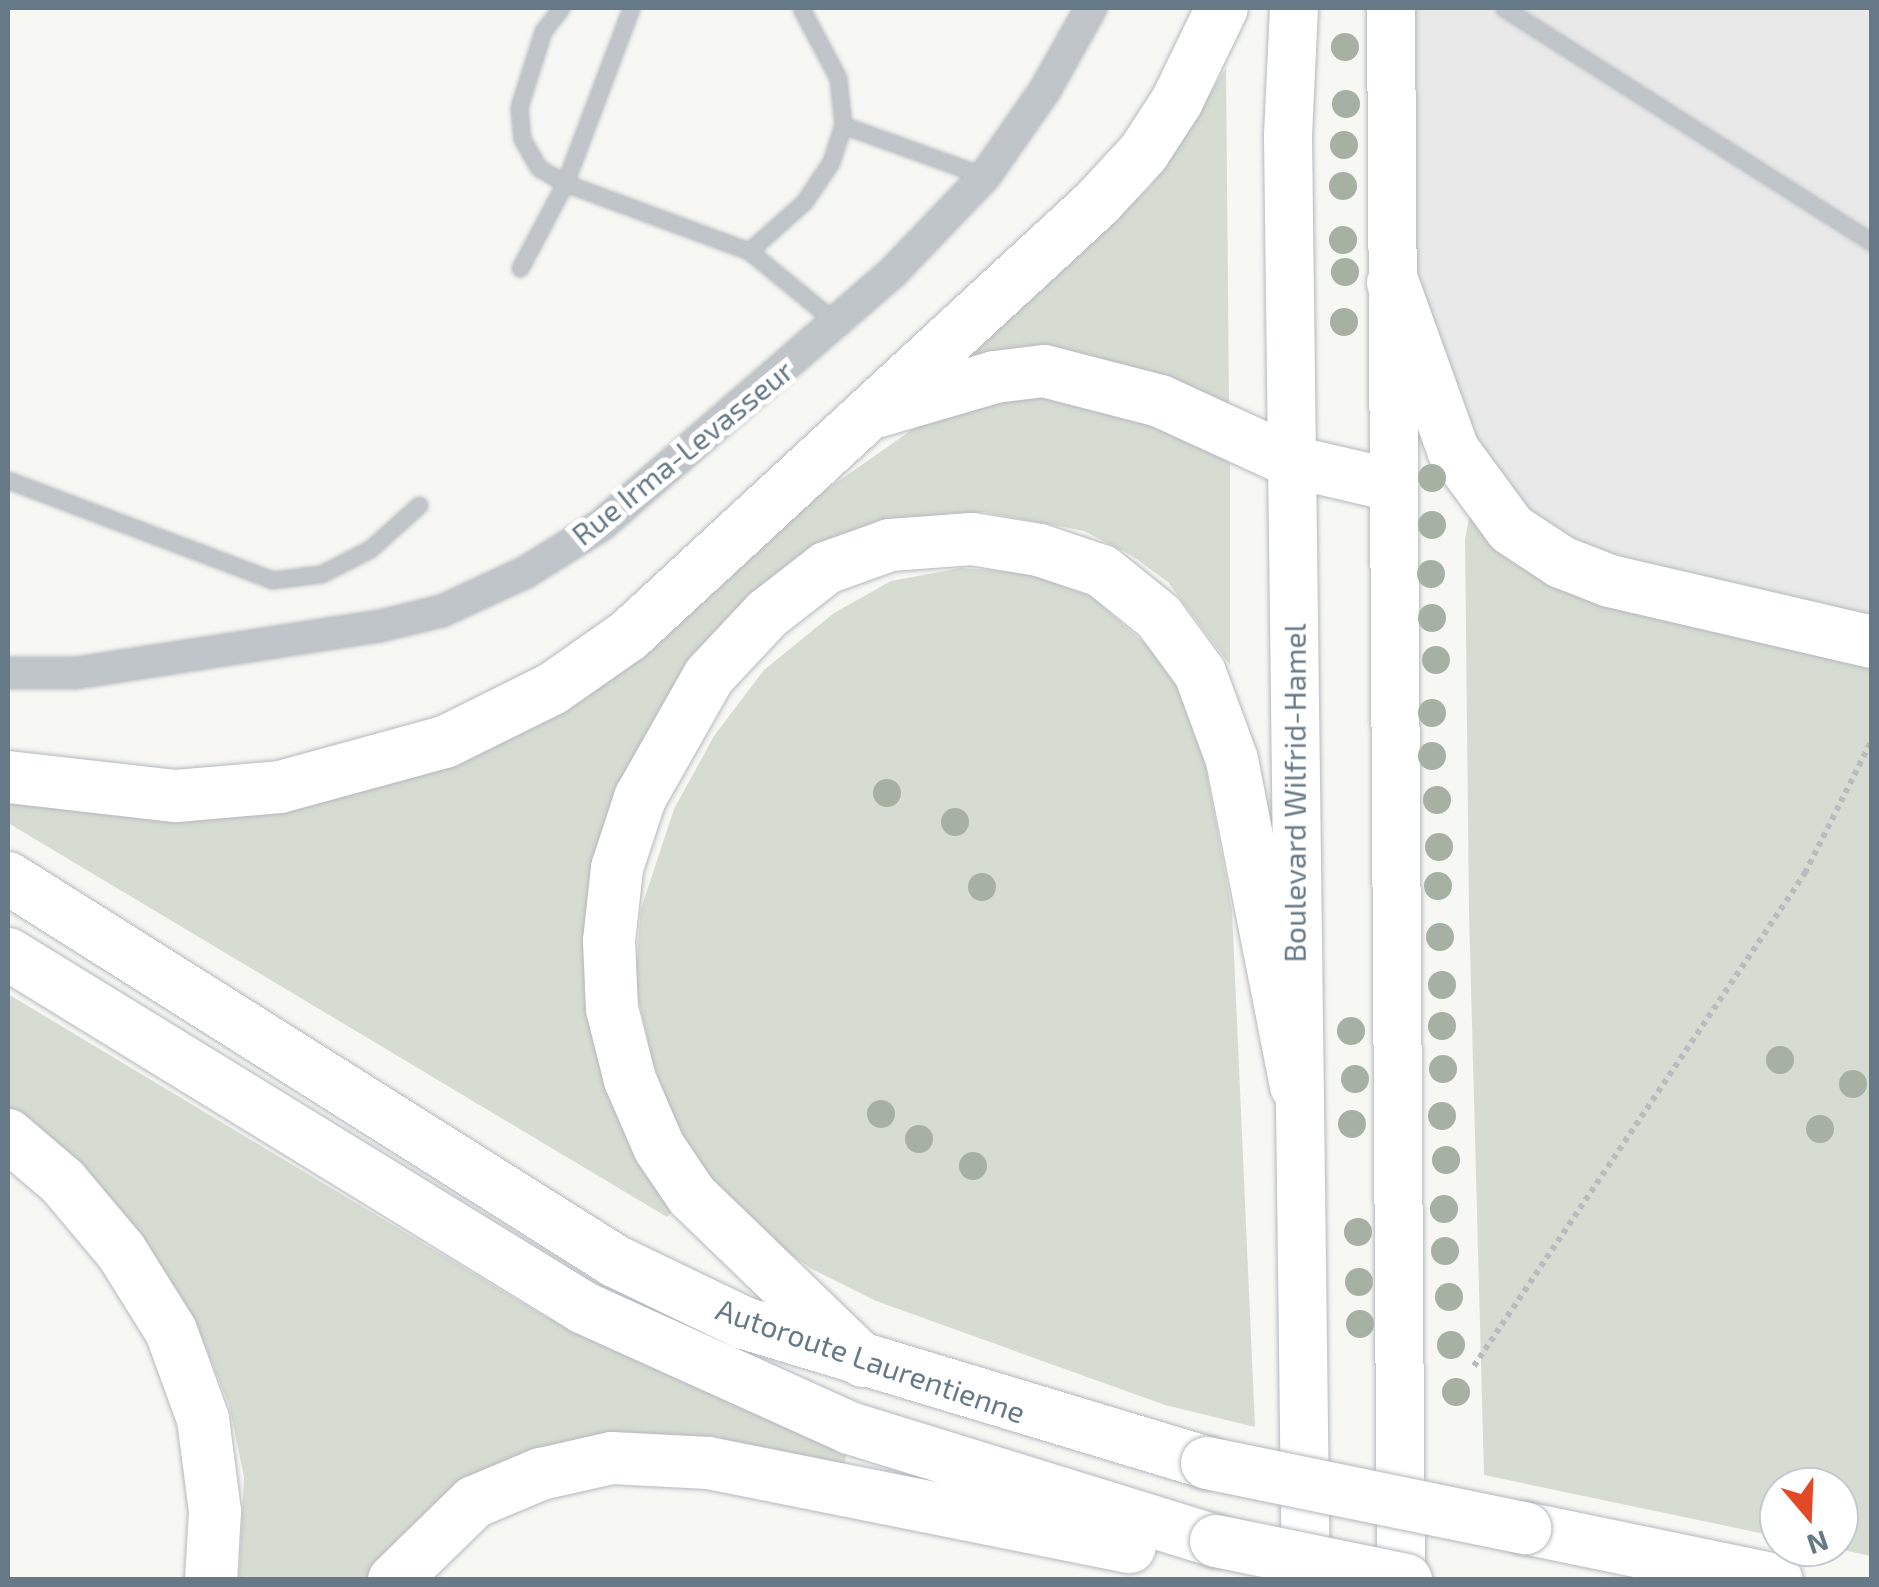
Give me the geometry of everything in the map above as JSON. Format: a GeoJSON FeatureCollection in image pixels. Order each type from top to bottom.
{"type":"FeatureCollection","features":[{"type":"Feature","properties":{"kind":"highway"},"geometry":{"type":"LineString","coordinates":[[8,777],[176,796],[280,787],[446,742],[552,689],[629,635],[1144,152],[1178,101],[1222,8]]}},
{"type":"Feature","properties":{"kind":"highway"},"geometry":{"type":"LineString","coordinates":[[1393,283],[1453,450],[1511,529],[1562,562],[1610,580],[1872,642]]}},
{"type":"Feature","properties":{"kind":"highway"},"geometry":{"type":"LineString","coordinates":[[868,414],[996,377],[1044,371],[1160,401],[1293,462],[1392,486]]}},
{"type":"Feature","properties":{"kind":"highway"},"geometry":{"type":"LineString","coordinates":[[864,1361],[747,1256],[692,1196],[659,1147],[630,1080],[612,1009],[609,941],[618,868],[640,798],[671,737],[709,676],[768,614],[826,568],[890,545],[972,538],[1039,550],[1102,571],[1159,618],[1200,673],[1232,760],[1296,1086]]}},
{"type":"Feature","properties":{"kind":"highway","name":"Autoroute Laurentienne"},"geometry":{"type":"LineString","coordinates":[[8,878],[615,1262],[744,1323],[1208,1462],[1777,1580]]}},
{"type":"Feature","properties":{"kind":"highway","name":"Autoroute Laurentienne"},"geometry":{"type":"LineString","coordinates":[[8,954],[620,1325],[850,1428],[1216,1542],[1404,1580]]}},
{"type":"Feature","properties":{"kind":"highway"},"geometry":{"type":"LineString","coordinates":[[8,1135],[62,1182],[121,1251],[171,1331],[203,1419],[215,1511],[211,1580]]}},
{"type":"Feature","properties":{"kind":"highway"},"geometry":{"type":"LineString","coordinates":[[394,1580],[474,1502],[541,1474],[612,1458],[709,1463],[1156,1552],[1216,1542]]}},
{"type":"Feature","properties":{"kind":"main road","name":"Boulevard Wilfrid-Hamel"},"geometry":{"type":"LineString","coordinates":[[1294,8],[1288,136],[1296,1086],[1306,1580]]}},
{"type":"Feature","properties":{"kind":"main road"},"geometry":{"type":"LineString","coordinates":[[1391,8],[1404,1580]]}},
{"type":"Feature","properties":{"kind":"street","name":"Rue Irma-Levasseur"},"geometry":{"type":"LineString","coordinates":[[8,673],[76,673],[442,611],[526,572],[600,526],[838,324],[985,176],[1045,90],[1091,8]]}},
{"type":"Feature","properties":{"kind":"lane"},"geometry":{"type":"LineString","coordinates":[[561,8],[530,61],[519,107],[531,153],[540,168],[564,183],[750,252],[838,324]]}},
{"type":"Feature","properties":{"kind":"lane"},"geometry":{"type":"LineString","coordinates":[[520,268],[564,183],[631,8]]}},
{"type":"Feature","properties":{"kind":"lane"},"geometry":{"type":"LineString","coordinates":[[750,252],[804,202],[831,162],[843,126],[838,78],[801,8]]}},
{"type":"Feature","properties":{"kind":"lane"},"geometry":{"type":"LineString","coordinates":[[1504,8],[1872,242]]}},
{"type":"Feature","properties":{"kind":"lane"},"geometry":{"type":"LineString","coordinates":[[843,126],[985,176]]}},
{"type":"Feature","properties":{"kind":"lane"},"geometry":{"type":"LineString","coordinates":[[8,480],[272,580],[321,574],[370,549],[419,505]]}},
{"type":"Feature","properties":{"kind":"path"},"geometry":{"type":"LineString","coordinates":[[1474,1366],[1804,872],[1872,740]]}},
{"type":"Feature","properties":{"kind":"shaded area"},"geometry":{"type":"Polygon","coordinates":[[[1391,8],[1871,8],[1871,642],[1511,529],[1393,283],[1391,8]]]}},
{"type":"Feature","properties":{"kind":"shaded area"},"geometry":{"type":"Polygon","coordinates":[[[1226,68],[1229,403],[980,364],[973,351],[1150,187],[1226,68]]]}},
{"type":"Feature","properties":{"kind":"shaded area"},"geometry":{"type":"Polygon","coordinates":[[[1041,387],[1230,450],[1230,665],[1168,582],[1131,555],[1084,531],[984,512],[881,523],[718,630],[661,707],[625,778],[601,855],[674,1209],[667,1217],[8,823],[8,792],[348,794],[784,519],[926,420],[1041,387]]]}},
{"type":"Feature","properties":{"kind":"shaded area"},"geometry":{"type":"Polygon","coordinates":[[[1472,503],[1871,658],[1871,1556],[1859,1553],[1859,1467],[1759,1467],[1759,1533],[1484,1475],[1469,912],[1465,539],[1472,503]]]}},
{"type":"Feature","properties":{"kind":"shaded area"},"geometry":{"type":"Polygon","coordinates":[[[961,568],[1028,573],[1092,597],[1156,653],[1195,709],[1232,910],[1255,1427],[1165,1405],[876,1301],[812,1269],[763,1236],[715,1187],[676,1127],[652,1060],[635,982],[641,909],[674,809],[714,736],[764,670],[834,613],[891,581],[961,568]]]}},
{"type":"Feature","properties":{"kind":"shaded area"},"geometry":{"type":"Polygon","coordinates":[[[8,994],[546,1317],[847,1452],[843,1470],[610,1437],[370,1579],[239,1579],[244,1477],[229,1405],[198,1328],[143,1239],[77,1164],[8,1109],[8,994]]]}}]}
